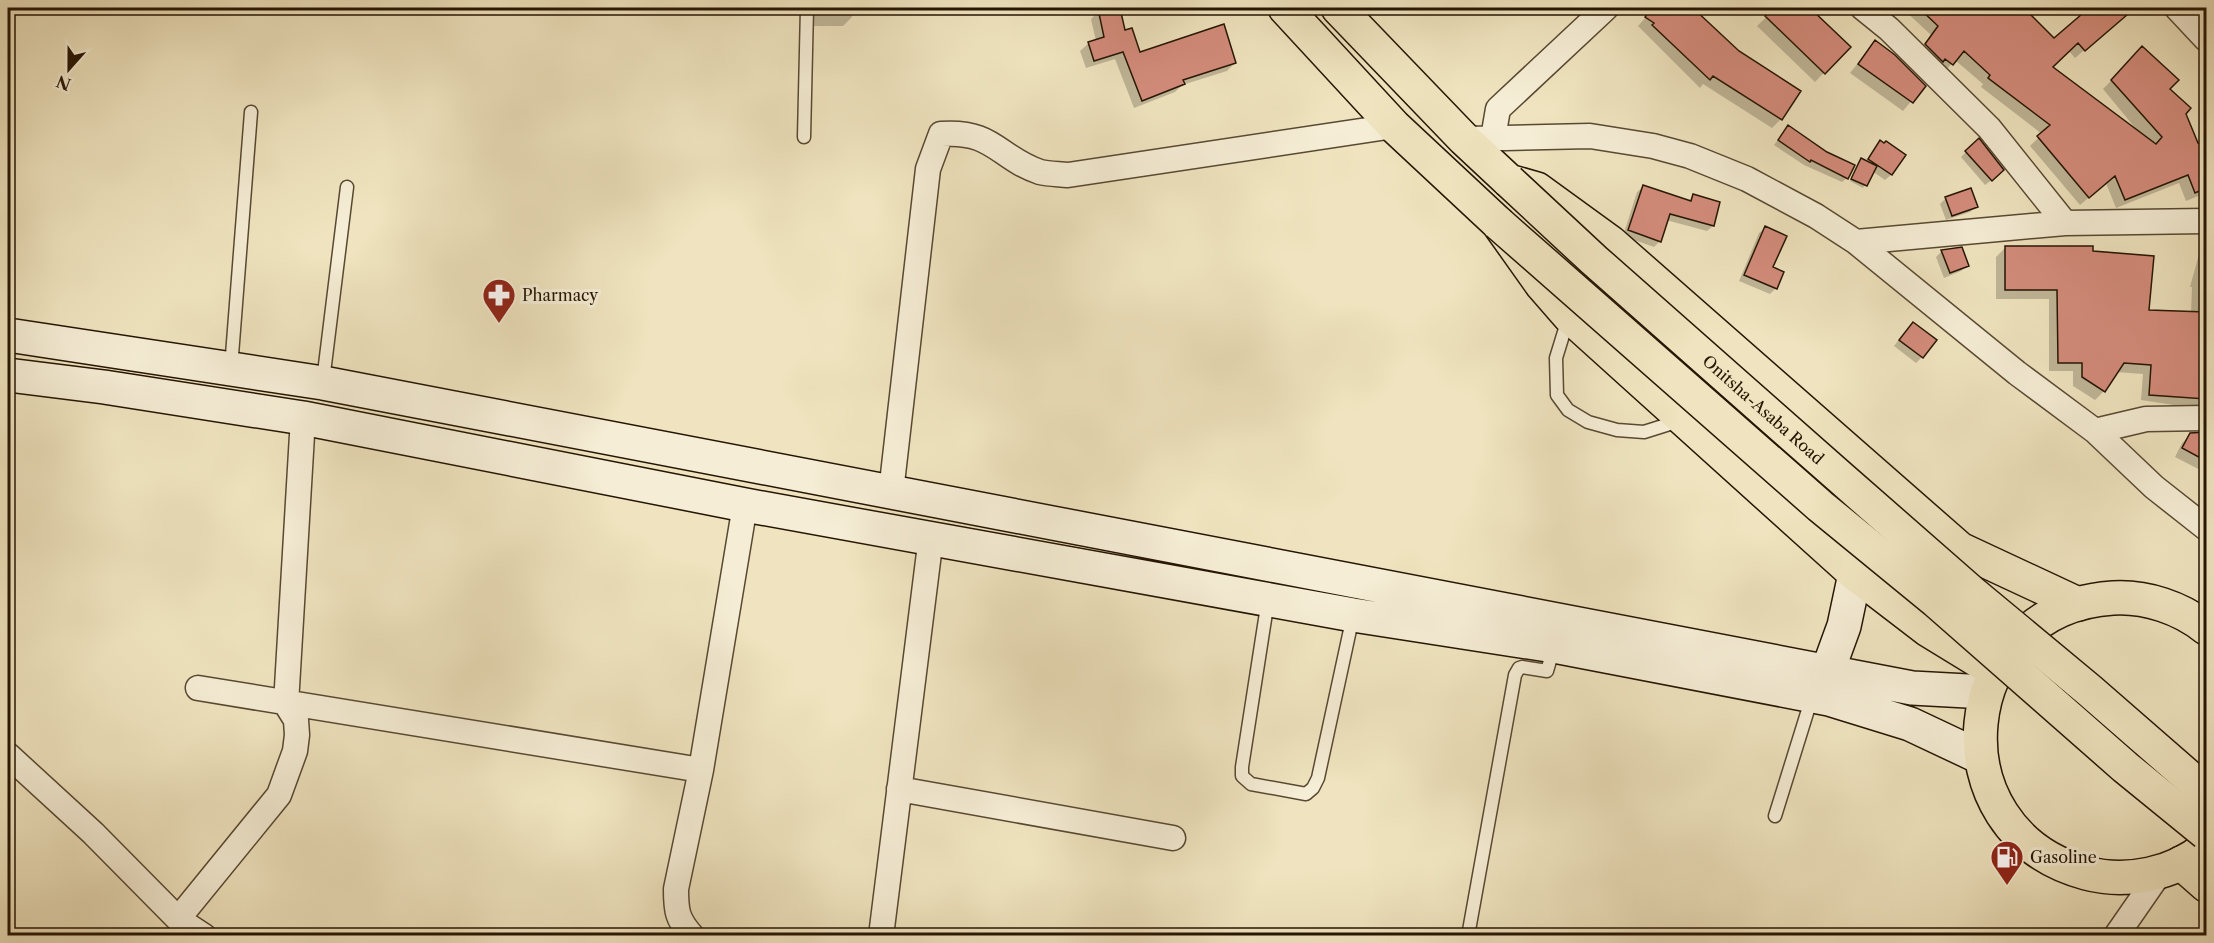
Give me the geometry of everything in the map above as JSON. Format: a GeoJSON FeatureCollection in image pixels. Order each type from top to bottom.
{"type":"FeatureCollection","features":[{"type":"Feature","properties":{"kind":"main road"},"geometry":{"type":"LineString","coordinates":[[1285,8],[1394,126],[1498,223],[1820,506],[1936,601],[2125,767],[2206,833]]}},
{"type":"Feature","properties":{"kind":"main road","name":"Onitsha-Asaba Road"},"geometry":{"type":"LineString","coordinates":[[1338,8],[1479,139],[1509,181],[1594,260],[1849,486],[2206,792]]}},
{"type":"Feature","properties":{"kind":"main road"},"geometry":{"type":"LineString","coordinates":[[1509,181],[1537,189],[1610,242],[1960,549],[2078,604]]}},
{"type":"Feature","properties":{"kind":"main road"},"geometry":{"type":"LineString","coordinates":[[1498,223],[1542,285],[1569,316],[1855,574],[1991,682]]}},
{"type":"Feature","properties":{"kind":"main road"},"geometry":{"type":"LineString","coordinates":[[8,335],[323,383],[891,492],[1820,683],[1829,699],[1911,724],[1980,757]]}},
{"type":"Feature","properties":{"kind":"main road"},"geometry":{"type":"LineString","coordinates":[[8,375],[104,387],[303,418],[745,505],[1353,615],[1820,683],[1912,688],[1991,682]]}},
{"type":"Feature","properties":{"kind":"main road"},"geometry":{"type":"LineString","coordinates":[[1820,683],[1844,626],[1855,574]]}},
{"type":"Feature","properties":{"kind":"main road"},"geometry":{"type":"LineString","coordinates":[[2206,628],[2185,614],[2165,605],[2121,597],[2078,604],[2058,612],[2039,623],[2007,653],[1991,682],[1981,713],[1979,735],[1980,757],[1993,799],[2004,818],[2035,849],[2054,861],[2095,875],[2117,877],[2139,876],[2183,861],[2206,885]]}},
{"type":"Feature","properties":{"kind":"street"},"geometry":{"type":"LineString","coordinates":[[1479,139],[1498,109],[1606,8]]}},
{"type":"Feature","properties":{"kind":"street"},"geometry":{"type":"LineString","coordinates":[[1863,8],[1889,29],[1989,128],[2065,223]]}},
{"type":"Feature","properties":{"kind":"street"},"geometry":{"type":"LineString","coordinates":[[2177,8],[2206,39]]}},
{"type":"Feature","properties":{"kind":"street"},"geometry":{"type":"LineString","coordinates":[[891,492],[927,168],[941,134],[962,133],[986,140],[1040,172],[1068,175],[1394,126]]}},
{"type":"Feature","properties":{"kind":"street"},"geometry":{"type":"LineString","coordinates":[[1479,139],[1590,136],[1653,146],[1690,156],[1747,179],[1816,216],[1856,242],[2017,373],[2095,431],[2154,487],[2206,528]]}},
{"type":"Feature","properties":{"kind":"street"},"geometry":{"type":"LineString","coordinates":[[1856,242],[2065,223],[2206,221]]}},
{"type":"Feature","properties":{"kind":"street"},"geometry":{"type":"LineString","coordinates":[[178,919],[279,795],[295,751],[296,720],[286,704],[303,418]]}},
{"type":"Feature","properties":{"kind":"street"},"geometry":{"type":"LineString","coordinates":[[2095,431],[2146,419],[2206,418]]}},
{"type":"Feature","properties":{"kind":"street"},"geometry":{"type":"LineString","coordinates":[[692,936],[681,924],[676,909],[676,889],[701,771],[745,505]]}},
{"type":"Feature","properties":{"kind":"street"},"geometry":{"type":"LineString","coordinates":[[881,936],[931,537]]}},
{"type":"Feature","properties":{"kind":"street"},"geometry":{"type":"LineString","coordinates":[[198,688],[701,771]]}},
{"type":"Feature","properties":{"kind":"street"},"geometry":{"type":"LineString","coordinates":[[8,755],[93,833],[178,919],[204,936]]}},
{"type":"Feature","properties":{"kind":"street"},"geometry":{"type":"LineString","coordinates":[[899,789],[1173,838]]}},
{"type":"Feature","properties":{"kind":"street"},"geometry":{"type":"LineString","coordinates":[[2116,936],[2183,861]]}},
{"type":"Feature","properties":{"kind":"lane"},"geometry":{"type":"LineString","coordinates":[[804,137],[807,8]]}},
{"type":"Feature","properties":{"kind":"lane"},"geometry":{"type":"LineString","coordinates":[[231,369],[251,112]]}},
{"type":"Feature","properties":{"kind":"lane"},"geometry":{"type":"LineString","coordinates":[[323,383],[347,187]]}},
{"type":"Feature","properties":{"kind":"lane"},"geometry":{"type":"LineString","coordinates":[[1569,316],[1556,358],[1557,394],[1568,410],[1588,422],[1617,430],[1644,432],[1683,420]]}},
{"type":"Feature","properties":{"kind":"lane"},"geometry":{"type":"LineString","coordinates":[[1268,599],[1242,777],[1251,784],[1306,794],[1313,788],[1318,778],[1353,615]]}},
{"type":"Feature","properties":{"kind":"lane"},"geometry":{"type":"LineString","coordinates":[[1468,936],[1515,675],[1522,667],[1547,671],[1554,646]]}},
{"type":"Feature","properties":{"kind":"lane"},"geometry":{"type":"LineString","coordinates":[[1775,816],[1820,683]]}},
{"type":"Feature","properties":{"kind":"building"},"geometry":{"type":"Polygon","coordinates":[[[1120,8],[1125,30],[1132,28],[1140,52],[1224,24],[1236,63],[1183,80],[1185,84],[1142,101],[1123,52],[1094,61],[1088,42],[1104,37],[1098,9],[1120,8]]]}},
{"type":"Feature","properties":{"kind":"building"},"geometry":{"type":"Polygon","coordinates":[[[1652,8],[1693,8],[1739,51],[1801,91],[1782,120],[1713,76],[1710,80],[1652,25],[1654,23],[1645,17],[1652,8]]]}},
{"type":"Feature","properties":{"kind":"building"},"geometry":{"type":"Polygon","coordinates":[[[1774,8],[1810,8],[1851,47],[1825,74],[1765,16],[1774,8]]]}},
{"type":"Feature","properties":{"kind":"building"},"geometry":{"type":"Polygon","coordinates":[[[1919,8],[2024,8],[2054,38],[2089,8],[2135,8],[2085,51],[2078,43],[2053,67],[2156,144],[2162,137],[2111,80],[2142,46],[2179,80],[2170,89],[2191,108],[2186,114],[2198,143],[2206,139],[2206,188],[2195,193],[2188,175],[2125,200],[2115,176],[2089,198],[2037,136],[2050,125],[1988,78],[1990,75],[1964,51],[1953,65],[1945,59],[1943,62],[1925,44],[1938,26],[1919,8]]]}},
{"type":"Feature","properties":{"kind":"building"},"geometry":{"type":"Polygon","coordinates":[[[1875,40],[1895,55],[1926,86],[1913,103],[1858,64],[1875,40]]]}},
{"type":"Feature","properties":{"kind":"building"},"geometry":{"type":"Polygon","coordinates":[[[1788,125],[1827,152],[1855,165],[1848,179],[1811,160],[1810,162],[1778,140],[1788,125]]]}},
{"type":"Feature","properties":{"kind":"building"},"geometry":{"type":"Polygon","coordinates":[[[1979,138],[2004,170],[1992,181],[1965,151],[1979,138]]]}},
{"type":"Feature","properties":{"kind":"building"},"geometry":{"type":"Polygon","coordinates":[[[1880,140],[1884,143],[1886,141],[1906,155],[1892,175],[1868,159],[1880,140]]]}},
{"type":"Feature","properties":{"kind":"building"},"geometry":{"type":"Polygon","coordinates":[[[1861,158],[1877,166],[1867,186],[1851,179],[1861,158]]]}},
{"type":"Feature","properties":{"kind":"building"},"geometry":{"type":"Polygon","coordinates":[[[1643,185],[1691,201],[1693,194],[1720,202],[1714,226],[1670,214],[1661,242],[1628,230],[1643,185]]]}},
{"type":"Feature","properties":{"kind":"building"},"geometry":{"type":"Polygon","coordinates":[[[1971,188],[1978,207],[1952,216],[1945,197],[1971,188]]]}},
{"type":"Feature","properties":{"kind":"building"},"geometry":{"type":"Polygon","coordinates":[[[1765,226],[1787,236],[1773,267],[1784,272],[1777,289],[1744,275],[1765,226]]]}},
{"type":"Feature","properties":{"kind":"building"},"geometry":{"type":"Polygon","coordinates":[[[2005,246],[2093,246],[2093,251],[2154,256],[2149,310],[2206,312],[2206,399],[2149,395],[2151,365],[2124,363],[2105,392],[2082,377],[2082,363],[2058,363],[2057,290],[2005,290],[2005,246]]]}},
{"type":"Feature","properties":{"kind":"building"},"geometry":{"type":"Polygon","coordinates":[[[1962,247],[1969,266],[1950,273],[1941,250],[1962,247]]]}},
{"type":"Feature","properties":{"kind":"building"},"geometry":{"type":"Polygon","coordinates":[[[1913,322],[1937,340],[1923,358],[1899,340],[1913,322]]]}},
{"type":"Feature","properties":{"kind":"building"},"geometry":{"type":"Polygon","coordinates":[[[2206,432],[2206,461],[2182,448],[2190,433],[2206,432]]]}},
{"type":"Feature","properties":{"kind":"place","name":"Pharmacy"},"geometry":{"type":"Point","coordinates":[499,324]}},
{"type":"Feature","properties":{"kind":"place","name":"Gasoline"},"geometry":{"type":"Point","coordinates":[2007,886]}}]}
